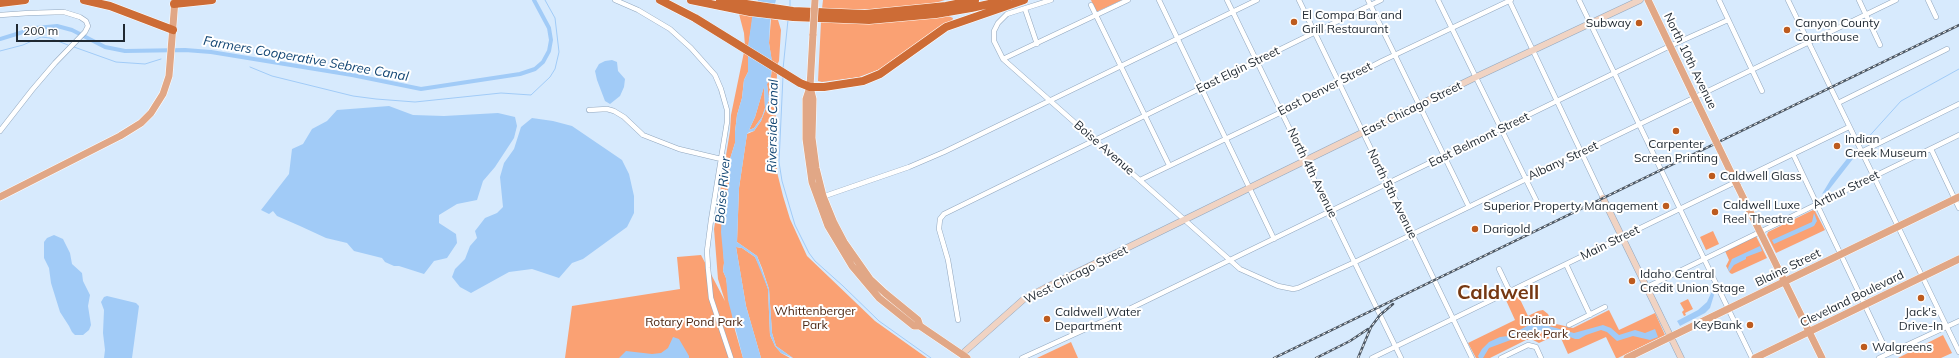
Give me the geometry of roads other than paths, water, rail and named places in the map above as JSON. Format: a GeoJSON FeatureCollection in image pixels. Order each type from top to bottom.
{"type":"FeatureCollection","features":[{"type":"Feature","properties":{"kind":"highway"},"geometry":{"type":"LineString","coordinates":[[0,3],[25,0]]}},
{"type":"Feature","properties":{"kind":"highway"},"geometry":{"type":"LineString","coordinates":[[84,0],[110,6],[173,30]]}},
{"type":"Feature","properties":{"kind":"highway"},"geometry":{"type":"LineString","coordinates":[[175,2],[212,0]]}},
{"type":"Feature","properties":{"kind":"highway"},"geometry":{"type":"LineString","coordinates":[[660,0],[695,18],[794,80],[810,87],[847,84],[874,77],[901,61],[946,27],[1024,0]]}},
{"type":"Feature","properties":{"kind":"highway"},"geometry":{"type":"LineString","coordinates":[[691,0],[830,20],[901,18],[971,8],[1007,0]]}},
{"type":"Feature","properties":{"kind":"highway"},"geometry":{"type":"LineString","coordinates":[[720,0],[730,5]]}},
{"type":"Feature","properties":{"kind":"highway"},"geometry":{"type":"LineString","coordinates":[[793,14],[886,13],[946,6],[975,0]]}},
{"type":"Feature","properties":{"kind":"main road"},"geometry":{"type":"LineString","coordinates":[[815,0],[810,87],[813,99],[812,126],[814,155],[820,197],[856,262],[885,294],[918,320],[920,326],[962,357]]}},
{"type":"Feature","properties":{"kind":"main road","name":"North 10th Avenue"},"geometry":{"type":"LineString","coordinates":[[1648,0],[1822,358]]}},
{"type":"Feature","properties":{"kind":"main road"},"geometry":{"type":"LineString","coordinates":[[0,197],[120,136],[141,123],[155,108],[163,94],[170,66],[175,2]]}},
{"type":"Feature","properties":{"kind":"main road","name":"Blaine Street"},"geometry":{"type":"LineString","coordinates":[[1627,358],[1957,198]]}},
{"type":"Feature","properties":{"kind":"main road","name":"Cleveland Boulevard"},"geometry":{"type":"LineString","coordinates":[[1756,358],[1959,259]]}},
{"type":"Feature","properties":{"kind":"street"},"geometry":{"type":"LineString","coordinates":[[615,0],[638,10],[670,29],[715,75],[721,89],[727,110],[727,122],[707,251],[711,298],[731,358]]}},
{"type":"Feature","properties":{"kind":"street"},"geometry":{"type":"LineString","coordinates":[[1037,44],[1025,9],[1051,0]]}},
{"type":"Feature","properties":{"kind":"street"},"geometry":{"type":"LineString","coordinates":[[1004,59],[1128,0]]}},
{"type":"Feature","properties":{"kind":"street"},"geometry":{"type":"LineString","coordinates":[[1159,0],[1274,239]]}},
{"type":"Feature","properties":{"kind":"street","name":"North 4th Avenue"},"geometry":{"type":"LineString","coordinates":[[1228,0],[1401,358]]}},
{"type":"Feature","properties":{"kind":"street"},"geometry":{"type":"LineString","coordinates":[[820,197],[924,161],[1051,101],[1257,0]]}},
{"type":"Feature","properties":{"kind":"street","name":"North 5th Avenue"},"geometry":{"type":"LineString","coordinates":[[1299,0],[1472,358]]}},
{"type":"Feature","properties":{"kind":"street"},"geometry":{"type":"LineString","coordinates":[[1368,0],[1469,207]]}},
{"type":"Feature","properties":{"kind":"street","name":"East Elgin Street"},"geometry":{"type":"LineString","coordinates":[[958,320],[948,260],[939,228],[940,219],[944,214],[1381,0]]}},
{"type":"Feature","properties":{"kind":"street"},"geometry":{"type":"LineString","coordinates":[[1438,0],[1524,179],[1539,206]]}},
{"type":"Feature","properties":{"kind":"street"},"geometry":{"type":"LineString","coordinates":[[1510,0],[1581,152],[1681,358]]}},
{"type":"Feature","properties":{"kind":"street","name":"East Denver Street"},"geometry":{"type":"LineString","coordinates":[[1140,180],[1282,112],[1395,54],[1510,0]]}},
{"type":"Feature","properties":{"kind":"street"},"geometry":{"type":"LineString","coordinates":[[1579,0],[1752,358]]}},
{"type":"Feature","properties":{"kind":"street","name":"East Chicago Street"},"geometry":{"type":"LineString","coordinates":[[1185,220],[1476,77],[1640,0]]}},
{"type":"Feature","properties":{"kind":"street"},"geometry":{"type":"LineString","coordinates":[[1719,0],[1762,91]]}},
{"type":"Feature","properties":{"kind":"street"},"geometry":{"type":"LineString","coordinates":[[1788,0],[1959,352]]}},
{"type":"Feature","properties":{"kind":"street"},"geometry":{"type":"LineString","coordinates":[[1859,0],[1880,45]]}},
{"type":"Feature","properties":{"kind":"street","name":"Albany Street"},"geometry":{"type":"LineString","coordinates":[[1230,260],[1240,269],[1278,286],[1293,289],[1298,288],[1355,262],[1896,0]]}},
{"type":"Feature","properties":{"kind":"street"},"geometry":{"type":"LineString","coordinates":[[1928,0],[1936,18]]}},
{"type":"Feature","properties":{"kind":"street"},"geometry":{"type":"LineString","coordinates":[[1091,5],[1095,16],[1169,165]]}},
{"type":"Feature","properties":{"kind":"street","name":"Boise Avenue"},"geometry":{"type":"LineString","coordinates":[[1025,9],[1007,14],[995,27],[994,42],[996,48],[1004,59],[1230,260]]}},
{"type":"Feature","properties":{"kind":"street"},"geometry":{"type":"LineString","coordinates":[[0,15],[64,12],[76,15],[86,21],[88,26],[85,32],[43,77],[0,131]]}},
{"type":"Feature","properties":{"kind":"street","name":"East Belmont Street"},"geometry":{"type":"LineString","coordinates":[[1022,358],[1274,239],[1670,46],[1728,20]]}},
{"type":"Feature","properties":{"kind":"street"},"geometry":{"type":"LineString","coordinates":[[1838,103],[1947,49]]}},
{"type":"Feature","properties":{"kind":"street"},"geometry":{"type":"LineString","coordinates":[[1861,152],[1959,104]]}},
{"type":"Feature","properties":{"kind":"street"},"geometry":{"type":"LineString","coordinates":[[589,110],[607,109],[614,111],[624,117],[643,135],[679,149],[722,159]]}},
{"type":"Feature","properties":{"kind":"street","name":"Main Street"},"geometry":{"type":"LineString","coordinates":[[1372,358],[1849,127]]}},
{"type":"Feature","properties":{"kind":"street","name":"Arthur Street"},"geometry":{"type":"LineString","coordinates":[[1647,287],[1959,136]]}},
{"type":"Feature","properties":{"kind":"street"},"geometry":{"type":"LineString","coordinates":[[1931,150],[1957,198],[1959,208]]}},
{"type":"Feature","properties":{"kind":"street"},"geometry":{"type":"LineString","coordinates":[[1793,154],[1866,304],[1888,354]]}},
{"type":"Feature","properties":{"kind":"street","name":"West Chicago Street"},"geometry":{"type":"LineString","coordinates":[[962,357],[1024,299],[1185,220]]}},
{"type":"Feature","properties":{"kind":"street"},"geometry":{"type":"LineString","coordinates":[[1566,264],[1590,314]]}},
{"type":"Feature","properties":{"kind":"street"},"geometry":{"type":"LineString","coordinates":[[1499,269],[1510,292]]}},
{"type":"Feature","properties":{"kind":"street"},"geometry":{"type":"LineString","coordinates":[[1569,325],[1605,308]]}},
{"type":"Feature","properties":{"kind":"street"},"geometry":{"type":"LineString","coordinates":[[1879,358],[1959,321]]}},
{"type":"Feature","properties":{"kind":"street"},"geometry":{"type":"LineString","coordinates":[[1501,358],[1528,345],[1533,345],[1536,347],[1541,358]]}},
{"type":"Feature","properties":{"kind":"water"},"geometry":{"type":"Polygon","coordinates":[[[758,0],[776,0],[770,21],[769,43],[772,61],[771,76],[767,84],[769,100],[761,121],[754,131],[747,134],[739,188],[737,242],[757,256],[769,289],[772,333],[776,346],[793,358],[781,353],[775,346],[770,335],[768,289],[755,257],[742,248],[736,247],[746,306],[761,358],[743,358],[728,300],[726,278],[723,271],[724,263],[721,232],[722,214],[729,185],[730,159],[735,143],[737,115],[742,98],[744,80],[748,72],[748,47],[752,18],[758,0]],[[764,87],[755,117],[749,130],[754,128],[762,117],[765,108],[764,87]]]}},
{"type":"Feature","properties":{"kind":"water"},"geometry":{"type":"Polygon","coordinates":[[[612,60],[617,62],[618,71],[625,79],[624,87],[620,96],[610,104],[605,101],[595,71],[599,64],[612,60]]]}},
{"type":"Feature","properties":{"kind":"water"},"geometry":{"type":"Polygon","coordinates":[[[389,106],[413,115],[444,116],[498,113],[515,117],[517,126],[514,138],[495,167],[483,181],[477,200],[457,204],[439,215],[439,223],[456,234],[457,243],[447,258],[434,261],[424,274],[399,266],[394,266],[385,262],[382,258],[354,251],[347,243],[326,238],[277,216],[273,211],[269,214],[261,210],[289,174],[292,149],[303,144],[312,129],[327,121],[337,110],[389,106]]]}},
{"type":"Feature","properties":{"kind":"water"},"geometry":{"type":"Polygon","coordinates":[[[532,118],[572,126],[622,160],[629,174],[634,196],[634,213],[627,227],[583,259],[572,263],[559,278],[532,269],[509,272],[471,293],[460,287],[452,277],[455,269],[465,259],[470,246],[477,238],[475,231],[485,218],[497,213],[503,207],[500,177],[504,163],[514,149],[521,127],[532,118]]]}},
{"type":"Feature","properties":{"kind":"water"},"geometry":{"type":"Polygon","coordinates":[[[1854,150],[1856,155],[1828,191],[1822,194],[1831,179],[1854,150]]]}},
{"type":"Feature","properties":{"kind":"water"},"geometry":{"type":"Polygon","coordinates":[[[1814,213],[1817,221],[1814,226],[1774,244],[1772,240],[1812,222],[1814,213]]]}},
{"type":"Feature","properties":{"kind":"water"},"geometry":{"type":"Polygon","coordinates":[[[54,235],[63,239],[70,253],[72,264],[82,273],[83,281],[90,295],[88,306],[91,325],[89,330],[83,335],[75,335],[72,332],[60,312],[51,283],[49,268],[44,258],[44,242],[47,238],[54,235]]]}},
{"type":"Feature","properties":{"kind":"water"},"geometry":{"type":"Polygon","coordinates":[[[1760,246],[1762,251],[1746,257],[1746,259],[1734,265],[1729,272],[1728,268],[1732,259],[1760,246]]]}},
{"type":"Feature","properties":{"kind":"water"},"geometry":{"type":"Polygon","coordinates":[[[1712,291],[1714,295],[1710,308],[1705,313],[1680,326],[1677,321],[1698,310],[1707,302],[1712,291]]]}},
{"type":"Feature","properties":{"kind":"water"},"geometry":{"type":"Polygon","coordinates":[[[107,296],[136,303],[139,306],[132,358],[104,358],[104,310],[101,302],[104,297],[107,296]]]}},
{"type":"Feature","properties":{"kind":"water"},"geometry":{"type":"Polygon","coordinates":[[[1529,325],[1545,325],[1574,333],[1603,325],[1611,328],[1619,335],[1635,330],[1645,333],[1655,329],[1658,337],[1650,340],[1633,336],[1617,341],[1607,332],[1601,330],[1579,339],[1575,339],[1560,333],[1546,330],[1543,332],[1535,331],[1489,348],[1483,358],[1479,358],[1478,356],[1482,349],[1489,342],[1500,337],[1508,336],[1529,325]]]}},
{"type":"Feature","properties":{"kind":"water"},"geometry":{"type":"Polygon","coordinates":[[[673,337],[679,339],[689,358],[619,358],[626,351],[652,354],[661,353],[668,348],[673,337]]]}},
{"type":"Feature","properties":{"kind":"waterway","name":"Farmers Cooperative Sebree Canal"},"geometry":{"type":"LineString","coordinates":[[0,39],[36,28],[57,26],[72,30],[105,47],[125,51],[185,50],[211,52],[352,75],[421,89],[520,74],[535,69],[543,62],[549,51],[551,40],[549,28],[534,0]]}},
{"type":"Feature","properties":{"kind":"waterway"},"geometry":{"type":"LineString","coordinates":[[250,67],[272,76],[353,96],[376,99],[415,102],[501,93],[531,95],[550,77],[555,69],[559,52],[555,18],[545,0]]}},
{"type":"Feature","properties":{"kind":"waterway","name":"Riverside Canal"},"geometry":{"type":"LineString","coordinates":[[790,0],[790,7]]}},
{"type":"Feature","properties":{"kind":"waterway","name":"Riverside Canal"},"geometry":{"type":"LineString","coordinates":[[783,69],[788,20]]}},
{"type":"Feature","properties":{"kind":"waterway"},"geometry":{"type":"LineString","coordinates":[[0,51],[23,45],[41,37],[50,38],[68,45]]}},
{"type":"Feature","properties":{"kind":"waterway"},"geometry":{"type":"LineString","coordinates":[[74,47],[116,62],[145,64],[161,59]]}},
{"type":"Feature","properties":{"kind":"waterway"},"geometry":{"type":"LineString","coordinates":[[1864,142],[1901,101],[1959,69]]}},
{"type":"Feature","properties":{"kind":"waterway","name":"Riverside Canal"},"geometry":{"type":"LineString","coordinates":[[783,76],[779,162],[782,181],[795,225],[809,253],[815,261],[879,321],[931,358]]}},
{"type":"Feature","properties":{"kind":"railway"},"geometry":{"type":"LineString","coordinates":[[1274,358],[1959,25]]}},
{"type":"Feature","properties":{"kind":"railway"},"geometry":{"type":"LineString","coordinates":[[1358,358],[1371,327],[1380,315],[1393,304]]}},
{"type":"Feature","properties":{"kind":"railway"},"geometry":{"type":"LineString","coordinates":[[1316,358],[1350,341],[1368,329]]}},
{"type":"Feature","properties":{"kind":"place","name":"El Compa Bar and Grill Restaurant"},"geometry":{"type":"Point","coordinates":[1294,22]}},
{"type":"Feature","properties":{"kind":"place","name":"Subway"},"geometry":{"type":"Point","coordinates":[1639,23]}},
{"type":"Feature","properties":{"kind":"place","name":"Canyon County Courthouse"},"geometry":{"type":"Point","coordinates":[1787,30]}},
{"type":"Feature","properties":{"kind":"place","name":"Carpenter Screen Printing"},"geometry":{"type":"Point","coordinates":[1676,131]}},
{"type":"Feature","properties":{"kind":"place","name":"Indian Creek Museum"},"geometry":{"type":"Point","coordinates":[1837,146]}},
{"type":"Feature","properties":{"kind":"place","name":"Caldwell Glass"},"geometry":{"type":"Point","coordinates":[1712,176]}},
{"type":"Feature","properties":{"kind":"place","name":"Superior Property Management"},"geometry":{"type":"Point","coordinates":[1666,206]}},
{"type":"Feature","properties":{"kind":"place","name":"Caldwell Luxe Reel Theatre"},"geometry":{"type":"Point","coordinates":[1715,212]}},
{"type":"Feature","properties":{"kind":"place","name":"Darigold"},"geometry":{"type":"Point","coordinates":[1475,229]}},
{"type":"Feature","properties":{"kind":"place","name":"Idaho Central Credit Union Stage"},"geometry":{"type":"Point","coordinates":[1632,281]}},
{"type":"Feature","properties":{"kind":"place","name":"Jack's Drive-In"},"geometry":{"type":"Point","coordinates":[1921,298]}},
{"type":"Feature","properties":{"kind":"place","name":"Caldwell Water Department"},"geometry":{"type":"Point","coordinates":[1047,319]}},
{"type":"Feature","properties":{"kind":"place","name":"KeyBank"},"geometry":{"type":"Point","coordinates":[1750,325]}},
{"type":"Feature","properties":{"kind":"place","name":"Walgreens"},"geometry":{"type":"Point","coordinates":[1864,347]}},
{"type":"Feature","properties":{"kind":"district","name":"Caldwell"},"geometry":{"type":"Point","coordinates":[1498,293]}},
{"type":"Feature","properties":{"kind":"water label","name":"Boise River"},"geometry":{"type":"Point","coordinates":[723,190]}},
{"type":"Feature","properties":{"kind":"park label","name":"Whittenberger Park"},"geometry":{"type":"Point","coordinates":[815,318]}},
{"type":"Feature","properties":{"kind":"park label","name":"Rotary Pond Park"},"geometry":{"type":"Point","coordinates":[694,322]}},
{"type":"Feature","properties":{"kind":"park label","name":"Indian Creek Park"},"geometry":{"type":"Point","coordinates":[1538,327]}}]}
